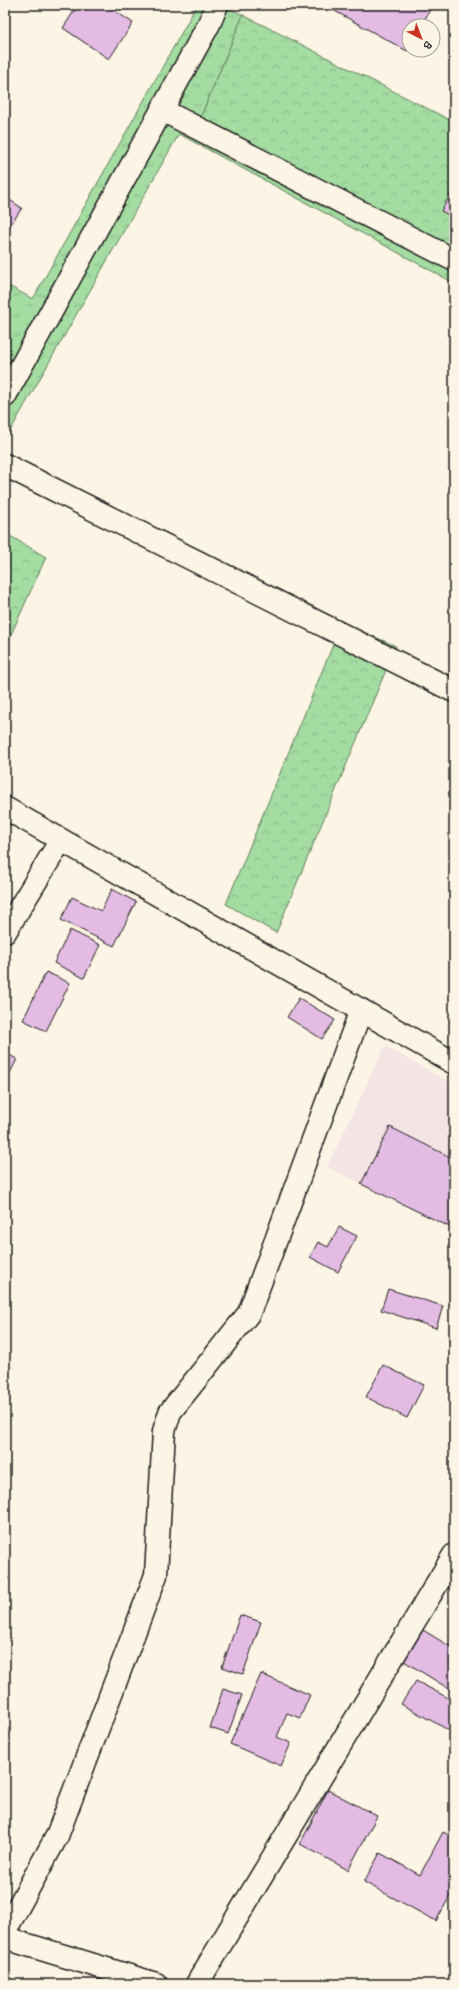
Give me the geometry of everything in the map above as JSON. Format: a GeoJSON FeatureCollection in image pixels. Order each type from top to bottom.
{"type":"FeatureCollection","features":[{"type":"Feature","properties":{"kind":"street"},"geometry":{"type":"LineString","coordinates":[[5,396],[162,110],[217,5]]}},
{"type":"Feature","properties":{"kind":"street"},"geometry":{"type":"LineString","coordinates":[[162,110],[454,260]]}},
{"type":"Feature","properties":{"kind":"street"},"geometry":{"type":"LineString","coordinates":[[5,465],[454,691]]}},
{"type":"Feature","properties":{"kind":"street"},"geometry":{"type":"LineString","coordinates":[[5,808],[454,1063]]}},
{"type":"Feature","properties":{"kind":"street"},"geometry":{"type":"LineString","coordinates":[[5,932],[61,840]]}},
{"type":"Feature","properties":{"kind":"street"},"geometry":{"type":"LineString","coordinates":[[156,1984],[18,1942],[5,1932],[57,1836],[156,1575],[164,1431],[170,1412],[249,1313],[361,1010]]}},
{"type":"Feature","properties":{"kind":"street"},"geometry":{"type":"LineString","coordinates":[[197,1984],[454,1555]]}},
{"type":"Feature","properties":{"kind":"shaded area"},"geometry":{"type":"Polygon","coordinates":[[[385,1046],[454,1085],[454,1229],[327,1167],[385,1046]]]}},
{"type":"Feature","properties":{"kind":"green space"},"geometry":{"type":"Polygon","coordinates":[[[197,5],[223,5],[243,15],[200,119],[454,248],[454,283],[179,134],[5,440],[5,284],[33,299],[197,5]]]}},
{"type":"Feature","properties":{"kind":"green space"},"geometry":{"type":"Polygon","coordinates":[[[243,15],[454,122],[454,238],[450,246],[200,119],[243,15]]]}},
{"type":"Feature","properties":{"kind":"green space"},"geometry":{"type":"Polygon","coordinates":[[[5,533],[46,557],[5,648],[5,533]]]}},
{"type":"Feature","properties":{"kind":"green space"},"geometry":{"type":"Polygon","coordinates":[[[342,623],[396,646],[276,933],[226,904],[342,623]]]}},
{"type":"Feature","properties":{"kind":"building"},"geometry":{"type":"Polygon","coordinates":[[[78,5],[106,5],[133,23],[109,59],[63,28],[78,5]]]}},
{"type":"Feature","properties":{"kind":"building"},"geometry":{"type":"Polygon","coordinates":[[[324,5],[425,5],[431,8],[425,18],[401,18],[401,48],[324,5]]]}},
{"type":"Feature","properties":{"kind":"building"},"geometry":{"type":"Polygon","coordinates":[[[454,188],[454,218],[441,211],[454,188]]]}},
{"type":"Feature","properties":{"kind":"building"},"geometry":{"type":"Polygon","coordinates":[[[5,197],[22,208],[5,233],[5,197]]]}},
{"type":"Feature","properties":{"kind":"building"},"geometry":{"type":"Polygon","coordinates":[[[112,889],[136,902],[114,946],[61,920],[72,897],[101,911],[112,889]]]}},
{"type":"Feature","properties":{"kind":"building"},"geometry":{"type":"Polygon","coordinates":[[[70,930],[100,945],[84,978],[54,963],[70,930]]]}},
{"type":"Feature","properties":{"kind":"building"},"geometry":{"type":"Polygon","coordinates":[[[46,972],[70,983],[46,1031],[23,1020],[46,972]]]}},
{"type":"Feature","properties":{"kind":"building"},"geometry":{"type":"Polygon","coordinates":[[[299,998],[335,1020],[322,1039],[287,1017],[299,998]]]}},
{"type":"Feature","properties":{"kind":"building"},"geometry":{"type":"Polygon","coordinates":[[[5,1053],[17,1059],[5,1083],[5,1053]]]}},
{"type":"Feature","properties":{"kind":"building"},"geometry":{"type":"Polygon","coordinates":[[[390,1127],[454,1159],[454,1229],[361,1184],[390,1127]]]}},
{"type":"Feature","properties":{"kind":"building"},"geometry":{"type":"Polygon","coordinates":[[[339,1227],[357,1236],[338,1272],[310,1257],[318,1242],[328,1247],[339,1227]]]}},
{"type":"Feature","properties":{"kind":"building"},"geometry":{"type":"Polygon","coordinates":[[[388,1289],[443,1306],[436,1328],[381,1310],[388,1289]]]}},
{"type":"Feature","properties":{"kind":"building"},"geometry":{"type":"Polygon","coordinates":[[[383,1365],[424,1385],[407,1418],[366,1397],[383,1365]]]}},
{"type":"Feature","properties":{"kind":"building"},"geometry":{"type":"Polygon","coordinates":[[[240,1615],[261,1622],[243,1674],[222,1667],[240,1615]]]}},
{"type":"Feature","properties":{"kind":"building"},"geometry":{"type":"Polygon","coordinates":[[[423,1630],[454,1649],[454,1692],[404,1661],[423,1630]]]}},
{"type":"Feature","properties":{"kind":"building"},"geometry":{"type":"Polygon","coordinates":[[[261,1674],[310,1695],[300,1718],[287,1713],[277,1737],[291,1743],[281,1766],[230,1744],[261,1674]]]}},
{"type":"Feature","properties":{"kind":"building"},"geometry":{"type":"Polygon","coordinates":[[[416,1681],[454,1701],[454,1733],[401,1704],[416,1681]]]}},
{"type":"Feature","properties":{"kind":"building"},"geometry":{"type":"Polygon","coordinates":[[[223,1689],[242,1695],[228,1734],[210,1728],[223,1689]]]}},
{"type":"Feature","properties":{"kind":"building"},"geometry":{"type":"Polygon","coordinates":[[[328,1790],[377,1816],[348,1870],[300,1844],[328,1790]]]}},
{"type":"Feature","properties":{"kind":"building"},"geometry":{"type":"Polygon","coordinates":[[[443,1832],[454,1838],[454,1889],[436,1921],[364,1882],[380,1853],[420,1875],[443,1832]]]}}]}
